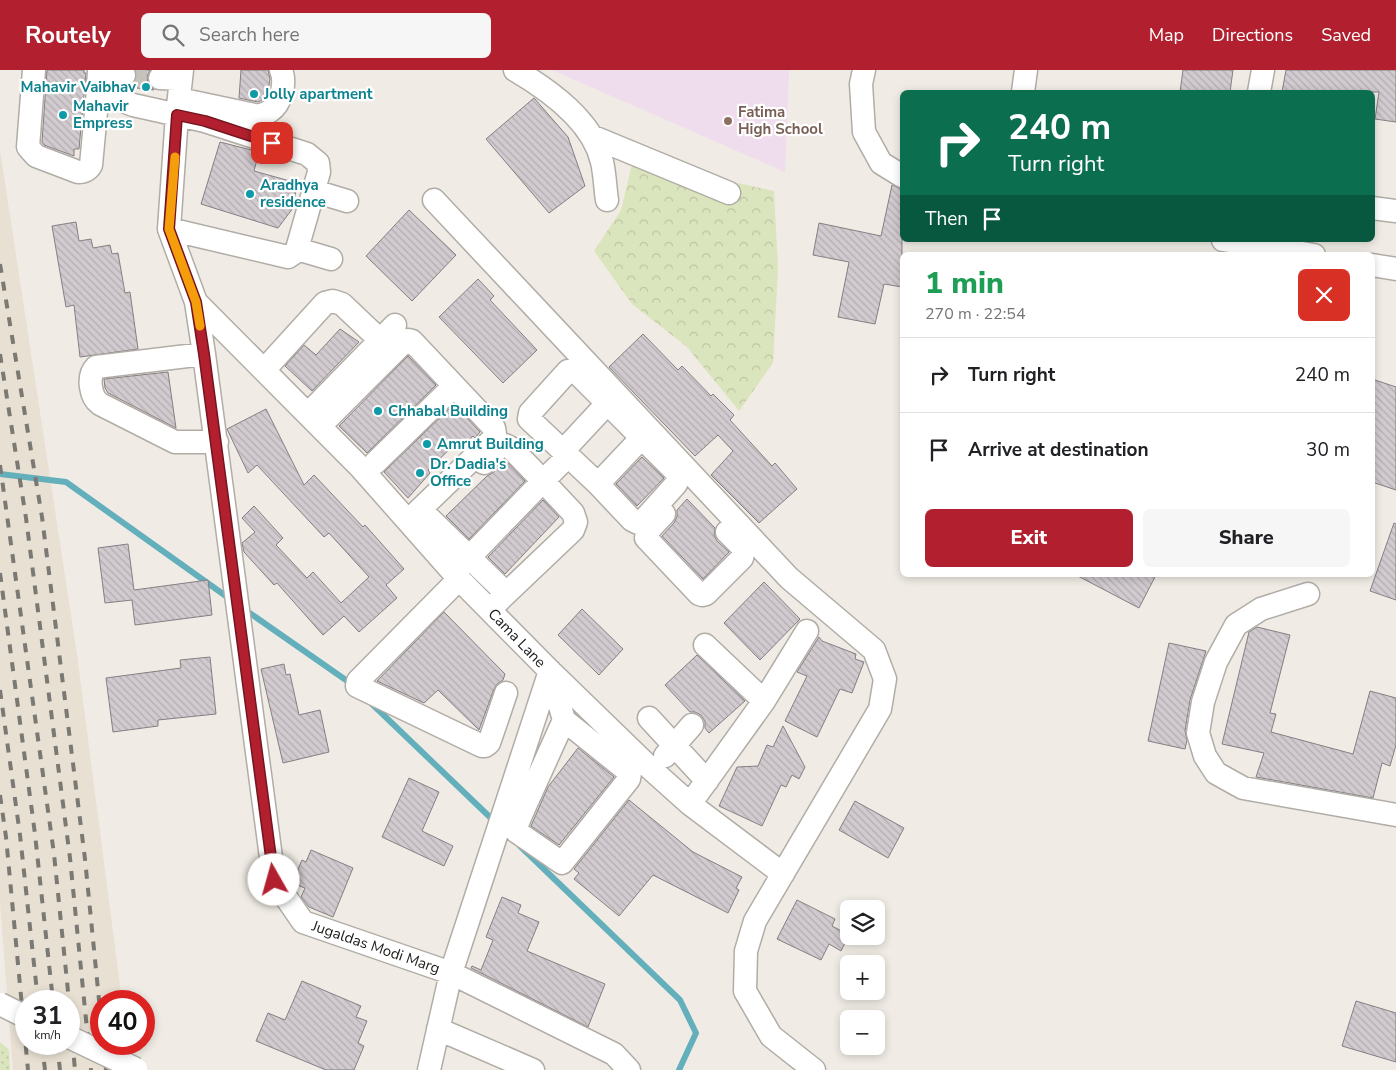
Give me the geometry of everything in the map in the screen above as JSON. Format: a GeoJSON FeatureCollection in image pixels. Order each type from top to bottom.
{"type":"FeatureCollection","features":[{"type":"Feature","properties":{"kind":"street"},"geometry":{"type":"LineString","coordinates":[[34,70],[28,147],[36,156],[78,172],[84,172],[91,165],[99,78]]}},
{"type":"Feature","properties":{"kind":"street"},"geometry":{"type":"LineString","coordinates":[[99,78],[133,105],[172,84],[259,116],[271,111],[279,100],[284,81],[281,70]]}},
{"type":"Feature","properties":{"kind":"street"},"geometry":{"type":"LineString","coordinates":[[515,70],[540,84],[580,118],[602,160],[607,200]]}},
{"type":"Feature","properties":{"kind":"street"},"geometry":{"type":"LineString","coordinates":[[864,70],[861,84],[864,132],[881,163],[900,175]]}},
{"type":"Feature","properties":{"kind":"street"},"geometry":{"type":"LineString","coordinates":[[1023,90],[1026,70]]}},
{"type":"Feature","properties":{"kind":"street"},"geometry":{"type":"LineString","coordinates":[[1259,90],[1263,70]]}},
{"type":"Feature","properties":{"kind":"street"},"geometry":{"type":"LineString","coordinates":[[99,78],[124,75]]}},
{"type":"Feature","properties":{"kind":"street"},"geometry":{"type":"LineString","coordinates":[[169,229],[288,257],[297,249],[319,172],[318,163],[306,154],[205,121],[172,84]]}},
{"type":"Feature","properties":{"kind":"street","name":"Jugaldas Modi Marg"},"geometry":{"type":"LineString","coordinates":[[172,84],[169,229],[196,302],[217,442],[274,880],[303,922],[451,973],[614,1054],[629,1070]]}},
{"type":"Feature","properties":{"kind":"street"},"geometry":{"type":"LineString","coordinates":[[591,136],[729,193]]}},
{"type":"Feature","properties":{"kind":"street"},"geometry":{"type":"LineString","coordinates":[[314,191],[347,201]]}},
{"type":"Feature","properties":{"kind":"street"},"geometry":{"type":"LineString","coordinates":[[434,200],[611,399],[645,434],[690,486],[744,549],[742,558],[706,594],[702,595],[646,538],[647,532],[690,486]]}},
{"type":"Feature","properties":{"kind":"street"},"geometry":{"type":"LineString","coordinates":[[1375,208],[1396,210]]}},
{"type":"Feature","properties":{"kind":"street"},"geometry":{"type":"LineString","coordinates":[[1235,242],[1296,252]]}},
{"type":"Feature","properties":{"kind":"street"},"geometry":{"type":"LineString","coordinates":[[297,249],[331,259]]}},
{"type":"Feature","properties":{"kind":"street"},"geometry":{"type":"LineString","coordinates":[[1375,265],[1396,268]]}},
{"type":"Feature","properties":{"kind":"street"},"geometry":{"type":"LineString","coordinates":[[264,370],[326,303],[333,301],[342,304],[387,333],[314,420]]}},
{"type":"Feature","properties":{"kind":"street","name":"Cama Lane"},"geometry":{"type":"LineString","coordinates":[[196,302],[314,420],[368,469],[461,570],[498,620],[550,672],[451,973],[429,1070]]}},
{"type":"Feature","properties":{"kind":"street"},"geometry":{"type":"LineString","coordinates":[[314,420],[404,342],[412,341],[494,428],[495,434],[493,439],[418,524]]}},
{"type":"Feature","properties":{"kind":"street"},"geometry":{"type":"LineString","coordinates":[[204,354],[96,367],[90,377],[93,396],[100,404],[175,442],[217,442]]}},
{"type":"Feature","properties":{"kind":"street"},"geometry":{"type":"LineString","coordinates":[[611,399],[576,372],[568,371],[530,414],[529,419],[598,484],[632,520],[638,522],[642,522],[676,484],[678,479],[676,472],[645,434]]}},
{"type":"Feature","properties":{"kind":"street"},"geometry":{"type":"LineString","coordinates":[[368,469],[454,386]]}},
{"type":"Feature","properties":{"kind":"street"},"geometry":{"type":"LineString","coordinates":[[530,735],[503,703],[489,743],[482,746],[357,686],[358,681],[543,481],[611,399]]}},
{"type":"Feature","properties":{"kind":"street"},"geometry":{"type":"LineString","coordinates":[[598,484],[645,434]]}},
{"type":"Feature","properties":{"kind":"street"},"geometry":{"type":"LineString","coordinates":[[418,524],[500,446],[505,445],[511,448],[573,513],[576,522],[573,530],[490,609]]}},
{"type":"Feature","properties":{"kind":"street"},"geometry":{"type":"LineString","coordinates":[[690,486],[789,578],[874,650],[885,679],[880,709],[755,921],[746,951],[745,990],[772,1036],[814,1070]]}},
{"type":"Feature","properties":{"kind":"street"},"geometry":{"type":"LineString","coordinates":[[461,570],[506,593]]}},
{"type":"Feature","properties":{"kind":"street"},"geometry":{"type":"LineString","coordinates":[[1308,594],[1261,609],[1236,625],[1216,662],[1203,702],[1198,733],[1205,756],[1216,773],[1243,788],[1396,815]]}},
{"type":"Feature","properties":{"kind":"street"},"geometry":{"type":"LineString","coordinates":[[690,804],[764,701],[807,631]]}},
{"type":"Feature","properties":{"kind":"street"},"geometry":{"type":"LineString","coordinates":[[705,645],[764,701]]}},
{"type":"Feature","properties":{"kind":"street"},"geometry":{"type":"LineString","coordinates":[[550,672],[690,804],[783,874]]}},
{"type":"Feature","properties":{"kind":"street"},"geometry":{"type":"LineString","coordinates":[[550,672],[564,720],[628,770],[630,776],[562,863],[517,832],[516,829],[564,720]]}},
{"type":"Feature","properties":{"kind":"street"},"geometry":{"type":"LineString","coordinates":[[649,718],[707,780]]}},
{"type":"Feature","properties":{"kind":"street"},"geometry":{"type":"LineString","coordinates":[[652,770],[692,725]]}},
{"type":"Feature","properties":{"kind":"street"},"geometry":{"type":"LineString","coordinates":[[0,1004],[15,1012]]}},
{"type":"Feature","properties":{"kind":"street"},"geometry":{"type":"LineString","coordinates":[[438,1030],[533,1070]]}},
{"type":"Feature","properties":{"kind":"street"},"geometry":{"type":"LineString","coordinates":[[80,1042],[137,1070]]}},
{"type":"Feature","properties":{"kind":"shaded area","name":"Fatima High School"},"geometry":{"type":"Polygon","coordinates":[[[552,70],[789,70],[785,172],[552,70]]]}},
{"type":"Feature","properties":{"kind":"shaded area"},"geometry":{"type":"Polygon","coordinates":[[[0,150],[77,654],[121,990],[90,990],[90,1055],[128,1055],[130,1070],[13,1070],[0,903],[0,150]]]}},
{"type":"Feature","properties":{"kind":"green space"},"geometry":{"type":"Polygon","coordinates":[[[633,160],[774,191],[778,268],[773,363],[739,411],[687,347],[632,304],[594,251],[621,210],[633,160]]]}},
{"type":"Feature","properties":{"kind":"green space"},"geometry":{"type":"Polygon","coordinates":[[[0,1042],[9,1050],[10,1070],[0,1070],[0,1042]]]}},
{"type":"Feature","properties":{"kind":"building","name":"Mahavir Empress"},"geometry":{"type":"Polygon","coordinates":[[[47,70],[84,70],[84,73],[86,73],[79,149],[74,149],[74,156],[44,145],[42,142],[47,70]]]}},
{"type":"Feature","properties":{"kind":"building"},"geometry":{"type":"Polygon","coordinates":[[[138,70],[150,70],[147,77],[148,84],[154,90],[137,88],[138,70]]]}},
{"type":"Feature","properties":{"kind":"building"},"geometry":{"type":"Polygon","coordinates":[[[241,70],[268,70],[270,79],[268,91],[262,100],[258,102],[239,98],[241,70]]]}},
{"type":"Feature","properties":{"kind":"building"},"geometry":{"type":"Polygon","coordinates":[[[1183,70],[1233,70],[1230,90],[1180,90],[1183,70]]]}},
{"type":"Feature","properties":{"kind":"building"},"geometry":{"type":"Polygon","coordinates":[[[1286,70],[1396,70],[1396,122],[1375,119],[1379,92],[1375,92],[1375,90],[1282,90],[1286,70]]]}},
{"type":"Feature","properties":{"kind":"building"},"geometry":{"type":"Polygon","coordinates":[[[534,98],[568,137],[585,186],[549,213],[486,139],[534,98]]]}},
{"type":"Feature","properties":{"kind":"building","name":"Aradhya residence"},"geometry":{"type":"Polygon","coordinates":[[[220,142],[259,152],[254,171],[297,183],[293,208],[278,228],[201,204],[220,142]]]}},
{"type":"Feature","properties":{"kind":"building"},"geometry":{"type":"Polygon","coordinates":[[[892,185],[900,188],[900,242],[902,242],[902,252],[900,252],[900,287],[884,284],[875,324],[838,317],[849,262],[813,255],[819,223],[881,236],[892,185]]]}},
{"type":"Feature","properties":{"kind":"building"},"geometry":{"type":"Polygon","coordinates":[[[409,210],[456,255],[412,301],[366,256],[409,210]]]}},
{"type":"Feature","properties":{"kind":"building"},"geometry":{"type":"Polygon","coordinates":[[[76,222],[79,241],[91,239],[93,248],[110,245],[112,254],[118,253],[125,293],[130,292],[138,349],[80,357],[74,305],[66,307],[52,226],[76,222]]]}},
{"type":"Feature","properties":{"kind":"building"},"geometry":{"type":"Polygon","coordinates":[[[478,279],[494,296],[490,300],[537,350],[503,383],[439,317],[478,279]]]}},
{"type":"Feature","properties":{"kind":"building"},"geometry":{"type":"Polygon","coordinates":[[[340,329],[359,342],[312,391],[285,366],[304,345],[316,355],[340,329]]]}},
{"type":"Feature","properties":{"kind":"building"},"geometry":{"type":"Polygon","coordinates":[[[643,334],[678,370],[682,366],[711,396],[713,394],[734,415],[730,420],[772,466],[775,463],[797,489],[759,523],[711,475],[733,451],[718,435],[695,456],[609,367],[643,334]]]}},
{"type":"Feature","properties":{"kind":"building","name":"Chhabal Building"},"geometry":{"type":"Polygon","coordinates":[[[408,356],[436,385],[367,453],[339,426],[408,356]]]}},
{"type":"Feature","properties":{"kind":"building"},"geometry":{"type":"Polygon","coordinates":[[[168,372],[176,428],[108,393],[105,388],[104,379],[168,372]]]}},
{"type":"Feature","properties":{"kind":"building"},"geometry":{"type":"Polygon","coordinates":[[[1375,380],[1396,387],[1396,490],[1375,483],[1375,380]]]}},
{"type":"Feature","properties":{"kind":"building","name":"Amrut Building"},"geometry":{"type":"Polygon","coordinates":[[[454,404],[480,432],[475,438],[473,436],[460,448],[456,443],[428,470],[430,473],[408,498],[384,472],[454,404]]]}},
{"type":"Feature","properties":{"kind":"building"},"geometry":{"type":"Polygon","coordinates":[[[266,409],[304,485],[314,475],[363,527],[365,525],[404,569],[386,585],[397,598],[359,632],[344,616],[323,635],[277,583],[274,585],[244,552],[242,543],[255,532],[242,518],[254,506],[283,538],[276,545],[307,578],[313,572],[341,603],[369,577],[329,533],[324,537],[257,465],[248,473],[227,429],[266,409]]]}},
{"type":"Feature","properties":{"kind":"building"},"geometry":{"type":"Polygon","coordinates":[[[642,457],[664,478],[637,506],[616,484],[642,457]]]}},
{"type":"Feature","properties":{"kind":"building"},"geometry":{"type":"Polygon","coordinates":[[[505,460],[525,481],[469,539],[446,516],[505,460]]]}},
{"type":"Feature","properties":{"kind":"building"},"geometry":{"type":"Polygon","coordinates":[[[687,499],[715,528],[714,535],[717,541],[729,552],[703,579],[662,536],[674,523],[677,517],[677,510],[687,499]]]}},
{"type":"Feature","properties":{"kind":"building"},"geometry":{"type":"Polygon","coordinates":[[[543,500],[559,517],[505,574],[488,557],[543,500]]]}},
{"type":"Feature","properties":{"kind":"building"},"geometry":{"type":"Polygon","coordinates":[[[1394,523],[1396,524],[1396,600],[1370,591],[1394,523]]]}},
{"type":"Feature","properties":{"kind":"building"},"geometry":{"type":"Polygon","coordinates":[[[128,544],[134,590],[208,580],[212,615],[135,625],[132,600],[105,603],[98,548],[128,544]]]}},
{"type":"Feature","properties":{"kind":"building"},"geometry":{"type":"Polygon","coordinates":[[[1080,577],[1155,577],[1139,608],[1080,577]]]}},
{"type":"Feature","properties":{"kind":"building"},"geometry":{"type":"Polygon","coordinates":[[[764,582],[800,619],[760,660],[724,623],[764,582]]]}},
{"type":"Feature","properties":{"kind":"building"},"geometry":{"type":"Polygon","coordinates":[[[582,609],[623,649],[599,675],[558,635],[582,609]]]}},
{"type":"Feature","properties":{"kind":"building"},"geometry":{"type":"Polygon","coordinates":[[[444,612],[505,674],[503,680],[494,689],[479,730],[438,690],[424,703],[377,681],[444,612]]]}},
{"type":"Feature","properties":{"kind":"building"},"geometry":{"type":"Polygon","coordinates":[[[1257,627],[1290,635],[1270,713],[1276,714],[1271,732],[1353,754],[1370,691],[1396,698],[1396,745],[1390,766],[1382,763],[1373,798],[1256,777],[1264,753],[1222,744],[1249,632],[1257,627]]]}},
{"type":"Feature","properties":{"kind":"building"},"geometry":{"type":"Polygon","coordinates":[[[819,637],[822,641],[856,654],[855,659],[864,662],[852,693],[840,689],[817,737],[785,721],[807,676],[797,672],[819,637]]]}},
{"type":"Feature","properties":{"kind":"building"},"geometry":{"type":"Polygon","coordinates":[[[1169,643],[1206,651],[1190,700],[1185,731],[1187,740],[1185,749],[1148,741],[1169,643]]]}},
{"type":"Feature","properties":{"kind":"building"},"geometry":{"type":"Polygon","coordinates":[[[697,655],[745,701],[709,733],[705,728],[705,721],[701,715],[690,712],[665,685],[697,655]]]}},
{"type":"Feature","properties":{"kind":"building"},"geometry":{"type":"Polygon","coordinates":[[[210,657],[216,714],[158,720],[158,726],[113,732],[106,678],[181,668],[180,660],[210,657]]]}},
{"type":"Feature","properties":{"kind":"building"},"geometry":{"type":"Polygon","coordinates":[[[284,664],[286,675],[290,674],[299,715],[320,710],[329,752],[283,763],[261,669],[284,664]]]}},
{"type":"Feature","properties":{"kind":"building"},"geometry":{"type":"Polygon","coordinates":[[[783,726],[805,767],[799,779],[792,775],[786,787],[781,785],[762,826],[719,806],[737,767],[758,766],[767,745],[773,747],[783,726]]]}},
{"type":"Feature","properties":{"kind":"building"},"geometry":{"type":"Polygon","coordinates":[[[578,748],[614,777],[559,845],[531,826],[548,787],[578,748]]]}},
{"type":"Feature","properties":{"kind":"building"},"geometry":{"type":"Polygon","coordinates":[[[409,778],[439,792],[422,831],[453,846],[444,866],[382,837],[409,778]]]}},
{"type":"Feature","properties":{"kind":"building"},"geometry":{"type":"Polygon","coordinates":[[[629,800],[693,852],[742,877],[736,888],[739,890],[728,913],[653,875],[619,916],[574,879],[579,873],[574,869],[629,800]]]}},
{"type":"Feature","properties":{"kind":"building"},"geometry":{"type":"Polygon","coordinates":[[[855,801],[904,828],[888,858],[839,830],[855,801]]]}},
{"type":"Feature","properties":{"kind":"building"},"geometry":{"type":"Polygon","coordinates":[[[311,850],[353,868],[333,917],[309,907],[301,897],[305,888],[292,883],[302,860],[306,862],[311,850]]]}},
{"type":"Feature","properties":{"kind":"building"},"geometry":{"type":"Polygon","coordinates":[[[502,897],[521,905],[518,913],[539,922],[527,951],[605,984],[588,1027],[471,968],[472,966],[481,970],[493,940],[486,937],[502,897]]]}},
{"type":"Feature","properties":{"kind":"building"},"geometry":{"type":"Polygon","coordinates":[[[797,900],[835,919],[832,926],[840,930],[840,945],[844,945],[841,951],[829,944],[821,960],[777,939],[797,900]]]}},
{"type":"Feature","properties":{"kind":"building"},"geometry":{"type":"Polygon","coordinates":[[[302,981],[361,1006],[356,1017],[367,1021],[358,1043],[364,1046],[354,1070],[326,1070],[256,1041],[268,1013],[285,1020],[302,981]]]}},
{"type":"Feature","properties":{"kind":"building"},"geometry":{"type":"Polygon","coordinates":[[[1356,1001],[1396,1013],[1396,1062],[1342,1046],[1356,1001]]]}},
{"type":"Feature","properties":{"kind":"waterway"},"geometry":{"type":"LineString","coordinates":[[0,474],[66,482],[230,599]]}},
{"type":"Feature","properties":{"kind":"waterway"},"geometry":{"type":"LineString","coordinates":[[244,609],[353,685]]}},
{"type":"Feature","properties":{"kind":"waterway"},"geometry":{"type":"LineString","coordinates":[[371,703],[495,822]]}},
{"type":"Feature","properties":{"kind":"waterway"},"geometry":{"type":"LineString","coordinates":[[520,846],[680,1000],[696,1033],[679,1070]]}},
{"type":"Feature","properties":{"kind":"tunnel"},"geometry":{"type":"LineString","coordinates":[[124,75],[160,78]]}},
{"type":"Feature","properties":{"kind":"railway"},"geometry":{"type":"LineString","coordinates":[[0,264],[42,517],[85,859],[98,990]]}},
{"type":"Feature","properties":{"kind":"railway"},"geometry":{"type":"LineString","coordinates":[[0,354],[26,518],[70,858],[91,1070]]}},
{"type":"Feature","properties":{"kind":"railway"},"geometry":{"type":"LineString","coordinates":[[0,465],[54,854],[68,990]]}},
{"type":"Feature","properties":{"kind":"railway"},"geometry":{"type":"LineString","coordinates":[[0,573],[35,834],[52,990]]}},
{"type":"Feature","properties":{"kind":"railway"},"geometry":{"type":"LineString","coordinates":[[0,690],[20,835],[37,990]]}},
{"type":"Feature","properties":{"kind":"railway"},"geometry":{"type":"LineString","coordinates":[[0,795],[6,837],[28,1070]]}},
{"type":"Feature","properties":{"kind":"railway"},"geometry":{"type":"LineString","coordinates":[[43,1055],[45,1070]]}},
{"type":"Feature","properties":{"kind":"railway"},"geometry":{"type":"LineString","coordinates":[[58,1055],[60,1070]]}},
{"type":"Feature","properties":{"kind":"railway"},"geometry":{"type":"LineString","coordinates":[[74,1055],[75,1070]]}},
{"type":"Feature","properties":{"kind":"railway"},"geometry":{"type":"LineString","coordinates":[[105,1055],[106,1070]]}},
{"type":"Feature","properties":{"kind":"slow traffic"},"geometry":{"type":"LineString","coordinates":[[175,157],[169,229],[196,302],[200,326]]}},
{"type":"Feature","properties":{"kind":"place","name":"Mahavir Vaibhav"},"geometry":{"type":"Point","coordinates":[146,87]}},
{"type":"Feature","properties":{"kind":"place","name":"Jolly apartment"},"geometry":{"type":"Point","coordinates":[254,94]}},
{"type":"Feature","properties":{"kind":"place","name":"Mahavir Empress"},"geometry":{"type":"Point","coordinates":[63,115]}},
{"type":"Feature","properties":{"kind":"place","name":"Fatima High School"},"geometry":{"type":"Point","coordinates":[728,121]}},
{"type":"Feature","properties":{"kind":"place","name":"Aradhya residence"},"geometry":{"type":"Point","coordinates":[250,194]}},
{"type":"Feature","properties":{"kind":"place","name":"Chhabal Building"},"geometry":{"type":"Point","coordinates":[378,411]}},
{"type":"Feature","properties":{"kind":"place","name":"Amrut Building"},"geometry":{"type":"Point","coordinates":[427,444]}},
{"type":"Feature","properties":{"kind":"place","name":"Dr. Dadia's Office"},"geometry":{"type":"Point","coordinates":[420,473]}},
{"type":"Feature","properties":{"kind":"route"},"geometry":{"type":"LineString","coordinates":[[272,143],[205,121],[177,115],[169,229],[196,302],[217,442],[274,880]]}}]}
